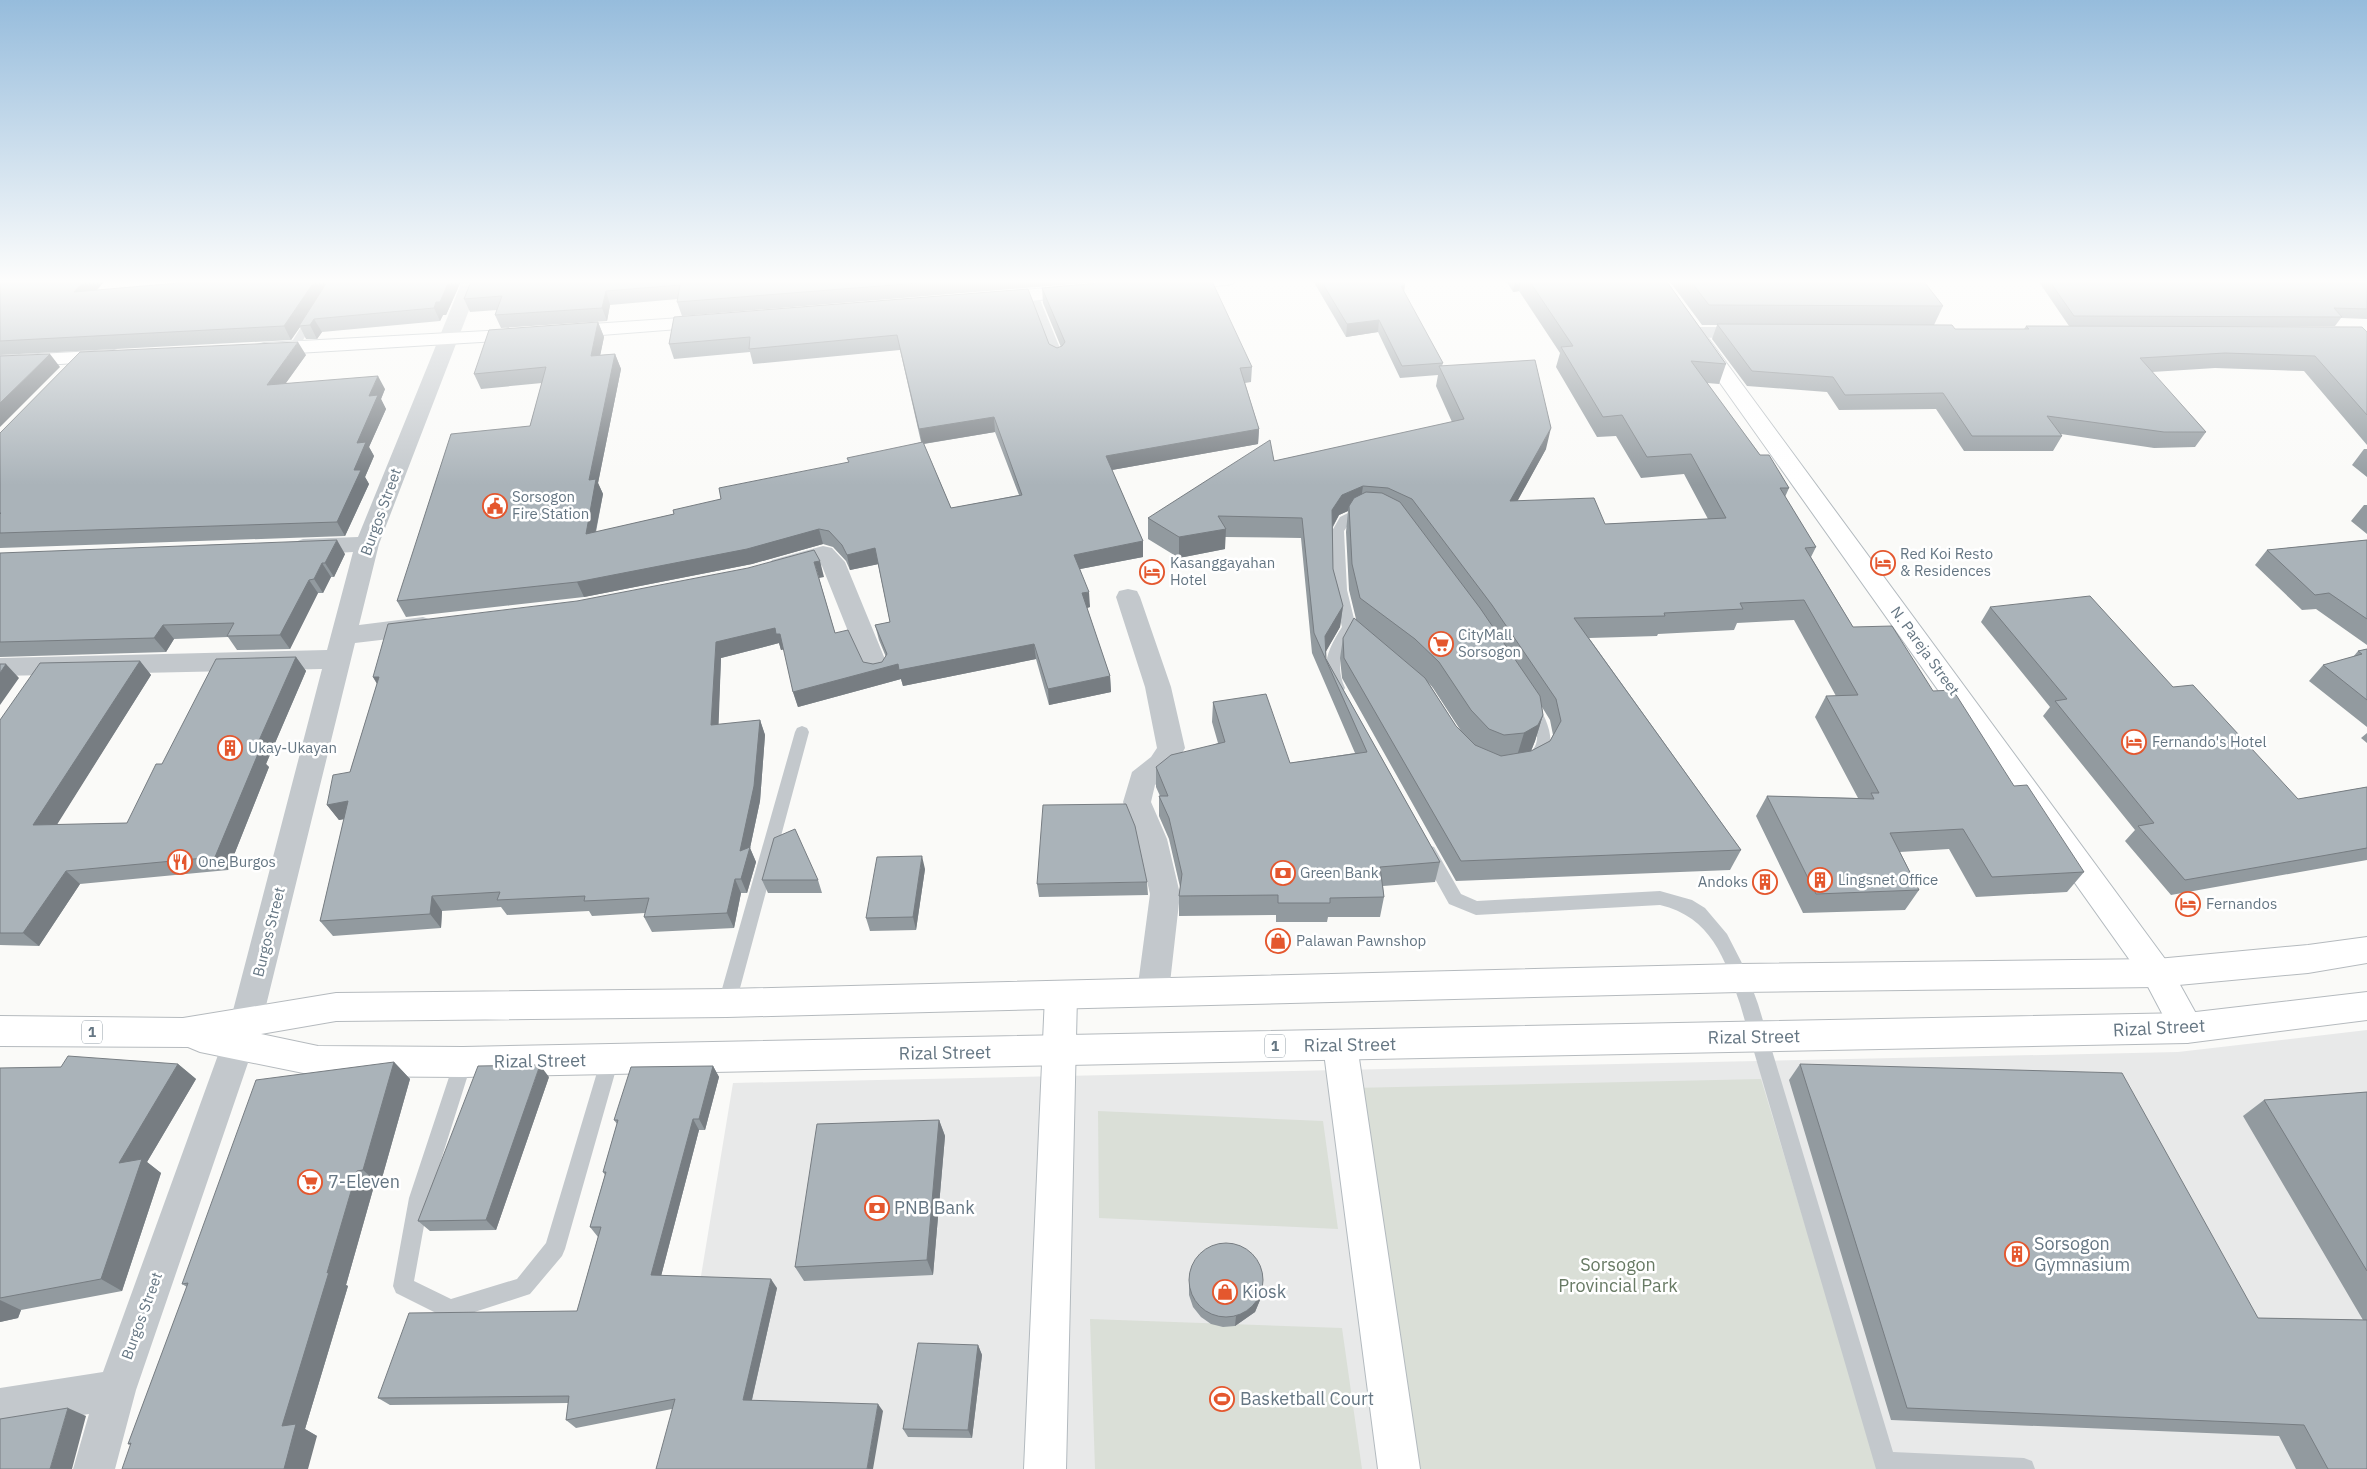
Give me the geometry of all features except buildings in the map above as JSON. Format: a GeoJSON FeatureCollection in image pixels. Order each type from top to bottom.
{"type":"FeatureCollection","features":[{"type":"Feature","properties":{"kind":"main road"},"geometry":{"type":"LineString","coordinates":[[243,350],[302,348]]}},
{"type":"Feature","properties":{"kind":"main road","name":"N. Pareja Street"},"geometry":{"type":"LineString","coordinates":[[1705,348],[2157,973],[2187,1028]]}},
{"type":"Feature","properties":{"kind":"main road"},"geometry":{"type":"LineString","coordinates":[[0,362],[134,355]]}},
{"type":"Feature","properties":{"kind":"main road"},"geometry":{"type":"LineString","coordinates":[[63,378],[84,357]]}},
{"type":"Feature","properties":{"kind":"main road","name":"Rizal Street"},"geometry":{"type":"LineString","coordinates":[[0,1031],[242,1034],[336,1007],[728,1003],[1740,978],[2157,973],[2308,960],[2367,950]]}},
{"type":"Feature","properties":{"kind":"main road"},"geometry":{"type":"LineString","coordinates":[[1044,1469],[1060,996]]}},
{"type":"Feature","properties":{"kind":"main road","name":"Rizal Street"},"geometry":{"type":"LineString","coordinates":[[242,1034],[318,1061],[463,1062],[2187,1028],[2367,1006]]}},
{"type":"Feature","properties":{"kind":"main road"},"geometry":{"type":"LineString","coordinates":[[1340,1045],[1400,1469]]}},
{"type":"Feature","properties":{"kind":"street","name":"Burgos Street"},"geometry":{"type":"LineString","coordinates":[[94,1469],[116,1390],[242,1034],[367,544],[445,348]]}},
{"type":"Feature","properties":{"kind":"street"},"geometry":{"type":"LineString","coordinates":[[278,547],[367,544]]}},
{"type":"Feature","properties":{"kind":"street"},"geometry":{"type":"LineString","coordinates":[[762,572],[823,554],[833,562],[876,669]]}},
{"type":"Feature","properties":{"kind":"street"},"geometry":{"type":"LineString","coordinates":[[1128,597],[1158,687],[1171,748],[1160,765],[1142,780],[1137,802],[1152,838],[1165,894],[1153,992]]}},
{"type":"Feature","properties":{"kind":"street"},"geometry":{"type":"LineString","coordinates":[[0,667],[43,668],[342,647],[451,623]]}},
{"type":"Feature","properties":{"kind":"street"},"geometry":{"type":"LineString","coordinates":[[27,691],[43,668]]}},
{"type":"Feature","properties":{"kind":"street"},"geometry":{"type":"LineString","coordinates":[[0,1408],[116,1390]]}},
{"type":"Feature","properties":{"kind":"lane"},"geometry":{"type":"LineString","coordinates":[[1054,348],[1058,358]]}},
{"type":"Feature","properties":{"kind":"lane"},"geometry":{"type":"LineString","coordinates":[[1363,640],[1348,627],[1340,590],[1338,531],[1345,520],[1360,512],[1381,513]]}},
{"type":"Feature","properties":{"kind":"lane"},"geometry":{"type":"LineString","coordinates":[[1347,704],[1333,679],[1331,658],[1348,627]]}},
{"type":"Feature","properties":{"kind":"lane"},"geometry":{"type":"LineString","coordinates":[[1520,766],[1537,756],[1545,741],[1541,720],[1525,696]]}},
{"type":"Feature","properties":{"kind":"lane"},"geometry":{"type":"LineString","coordinates":[[728,1003],[802,732]]}},
{"type":"Feature","properties":{"kind":"lane"},"geometry":{"type":"LineString","coordinates":[[1422,841],[1455,900],[1476,908],[1660,898],[1681,903],[1699,912],[1719,936],[1740,978],[1886,1466],[2024,1469]]}},
{"type":"Feature","properties":{"kind":"lane"},"geometry":{"type":"LineString","coordinates":[[463,1062],[419,1198],[403,1286],[450,1310],[523,1287],[555,1249],[610,1059]]}},
{"type":"Feature","properties":{"kind":"shaded area"},"geometry":{"type":"Polygon","coordinates":[[[2367,1030],[2367,1469],[669,1469],[733,1083],[2178,1052],[2367,1030]]]}},
{"type":"Feature","properties":{"kind":"green space","name":"Sorsogon Provincial Park"},"geometry":{"type":"Polygon","coordinates":[[[1761,1079],[1879,1469],[1413,1469],[1351,1088],[1761,1079]]]}},
{"type":"Feature","properties":{"kind":"green space"},"geometry":{"type":"Polygon","coordinates":[[[1098,1111],[1323,1121],[1338,1229],[1099,1218],[1098,1111]]]}},
{"type":"Feature","properties":{"kind":"green space","name":"Basketball Court"},"geometry":{"type":"Polygon","coordinates":[[[1090,1319],[1342,1328],[1362,1469],[1095,1469],[1090,1319]]]}},
{"type":"Feature","properties":{"kind":"place","name":"Sorsogon Fire Station"},"geometry":{"type":"Point","coordinates":[495,506]}},
{"type":"Feature","properties":{"kind":"place","name":"Red Koi Resto & Residences"},"geometry":{"type":"Point","coordinates":[1883,563]}},
{"type":"Feature","properties":{"kind":"place","name":"Kasanggayahan Hotel"},"geometry":{"type":"Point","coordinates":[1152,572]}},
{"type":"Feature","properties":{"kind":"place","name":"CityMall Sorsogon"},"geometry":{"type":"Point","coordinates":[1441,644]}},
{"type":"Feature","properties":{"kind":"place","name":"Fernando's Hotel"},"geometry":{"type":"Point","coordinates":[2134,742]}},
{"type":"Feature","properties":{"kind":"place","name":"Ukay-Ukayan"},"geometry":{"type":"Point","coordinates":[230,748]}},
{"type":"Feature","properties":{"kind":"place","name":"One Burgos"},"geometry":{"type":"Point","coordinates":[180,862]}},
{"type":"Feature","properties":{"kind":"place","name":"Green Bank"},"geometry":{"type":"Point","coordinates":[1283,873]}},
{"type":"Feature","properties":{"kind":"place","name":"Lingsnet Office"},"geometry":{"type":"Point","coordinates":[1820,880]}},
{"type":"Feature","properties":{"kind":"place","name":"Andoks"},"geometry":{"type":"Point","coordinates":[1765,882]}},
{"type":"Feature","properties":{"kind":"place","name":"Fernandos"},"geometry":{"type":"Point","coordinates":[2188,904]}},
{"type":"Feature","properties":{"kind":"place","name":"Palawan Pawnshop"},"geometry":{"type":"Point","coordinates":[1278,941]}},
{"type":"Feature","properties":{"kind":"place","name":"7-Eleven"},"geometry":{"type":"Point","coordinates":[310,1182]}},
{"type":"Feature","properties":{"kind":"place","name":"PNB Bank"},"geometry":{"type":"Point","coordinates":[877,1208]}},
{"type":"Feature","properties":{"kind":"place","name":"Sorsogon Gymnasium"},"geometry":{"type":"Point","coordinates":[2017,1254]}},
{"type":"Feature","properties":{"kind":"place","name":"Kiosk"},"geometry":{"type":"Point","coordinates":[1225,1292]}},
{"type":"Feature","properties":{"kind":"place","name":"Basketball Court"},"geometry":{"type":"Point","coordinates":[1222,1399]}}]}
